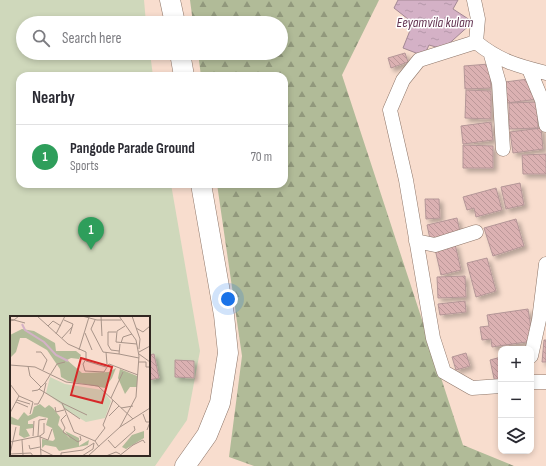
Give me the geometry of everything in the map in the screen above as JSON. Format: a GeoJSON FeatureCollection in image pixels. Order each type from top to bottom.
{"type":"FeatureCollection","features":[{"type":"Feature","properties":{"kind":"main road"},"geometry":{"type":"LineString","coordinates":[[170,0],[173,16]]}},
{"type":"Feature","properties":{"kind":"main road"},"geometry":{"type":"LineString","coordinates":[[181,60],[183,72]]}},
{"type":"Feature","properties":{"kind":"main road"},"geometry":{"type":"LineString","coordinates":[[185,466],[207,435],[220,403],[228,353],[224,315],[202,188]]}},
{"type":"Feature","properties":{"kind":"street"},"geometry":{"type":"LineString","coordinates":[[474,0],[478,19],[476,42]]}},
{"type":"Feature","properties":{"kind":"street"},"geometry":{"type":"LineString","coordinates":[[476,42],[491,55],[529,69],[546,73]]}},
{"type":"Feature","properties":{"kind":"street"},"geometry":{"type":"LineString","coordinates":[[476,42],[420,60],[404,80],[390,110],[406,180],[433,338],[444,372],[472,388],[498,386]]}},
{"type":"Feature","properties":{"kind":"street"},"geometry":{"type":"LineString","coordinates":[[491,55],[499,83],[504,150]]}},
{"type":"Feature","properties":{"kind":"street"},"geometry":{"type":"LineString","coordinates":[[529,69],[542,100],[546,125]]}},
{"type":"Feature","properties":{"kind":"street"},"geometry":{"type":"LineString","coordinates":[[416,241],[435,245],[476,232]]}},
{"type":"Feature","properties":{"kind":"street"},"geometry":{"type":"LineString","coordinates":[[533,346],[539,320],[546,264]]}},
{"type":"Feature","properties":{"kind":"street"},"geometry":{"type":"LineString","coordinates":[[534,382],[546,382]]}},
{"type":"Feature","properties":{"kind":"green space"},"geometry":{"type":"Polygon","coordinates":[[[0,0],[144,0],[145,16],[16,16],[16,60],[151,60],[152,72],[16,72],[16,188],[172,188],[200,351],[187,420],[155,466],[0,466],[0,0]]]}},
{"type":"Feature","properties":{"kind":"green space"},"geometry":{"type":"Polygon","coordinates":[[[190,0],[379,0],[342,75],[463,445],[514,466],[254,466],[229,457],[242,356],[218,188],[288,188],[288,72],[200,72],[199,60],[288,60],[288,16],[192,16],[190,0]]]}},
{"type":"Feature","properties":{"kind":"water","name":"Eeyamvila kulam"},"geometry":{"type":"Polygon","coordinates":[[[398,0],[458,0],[453,9],[473,22],[443,49],[429,45],[424,56],[403,48],[413,23],[394,8],[398,0]]]}},
{"type":"Feature","properties":{"kind":"building"},"geometry":{"type":"Polygon","coordinates":[[[405,53],[408,62],[391,68],[388,58],[405,53]]]}},
{"type":"Feature","properties":{"kind":"building"},"geometry":{"type":"Polygon","coordinates":[[[489,64],[491,88],[465,89],[464,66],[489,64]]]}},
{"type":"Feature","properties":{"kind":"building"},"geometry":{"type":"Polygon","coordinates":[[[536,78],[538,99],[507,103],[505,82],[536,78]]]}},
{"type":"Feature","properties":{"kind":"building"},"geometry":{"type":"Polygon","coordinates":[[[466,90],[491,91],[491,119],[465,118],[466,90]]]}},
{"type":"Feature","properties":{"kind":"building"},"geometry":{"type":"Polygon","coordinates":[[[537,102],[538,128],[509,129],[509,103],[537,102]]]}},
{"type":"Feature","properties":{"kind":"building"},"geometry":{"type":"Polygon","coordinates":[[[491,122],[493,140],[463,144],[461,126],[491,122]]]}},
{"type":"Feature","properties":{"kind":"building"},"geometry":{"type":"Polygon","coordinates":[[[541,128],[543,149],[513,153],[510,132],[541,128]]]}},
{"type":"Feature","properties":{"kind":"building"},"geometry":{"type":"Polygon","coordinates":[[[463,145],[493,146],[493,168],[463,168],[463,145]]]}},
{"type":"Feature","properties":{"kind":"building"},"geometry":{"type":"Polygon","coordinates":[[[546,154],[546,174],[523,174],[522,155],[546,154]]]}},
{"type":"Feature","properties":{"kind":"building"},"geometry":{"type":"Polygon","coordinates":[[[520,183],[524,205],[506,209],[501,187],[520,183]]]}},
{"type":"Feature","properties":{"kind":"building"},"geometry":{"type":"Polygon","coordinates":[[[496,188],[502,210],[476,217],[474,208],[467,210],[463,197],[496,188]]]}},
{"type":"Feature","properties":{"kind":"building"},"geometry":{"type":"Polygon","coordinates":[[[425,199],[439,199],[440,218],[426,219],[425,199]]]}},
{"type":"Feature","properties":{"kind":"building"},"geometry":{"type":"Polygon","coordinates":[[[457,218],[460,232],[430,239],[427,225],[457,218]]]}},
{"type":"Feature","properties":{"kind":"building"},"geometry":{"type":"Polygon","coordinates":[[[516,219],[524,246],[493,256],[484,228],[516,219]]]}},
{"type":"Feature","properties":{"kind":"building"},"geometry":{"type":"Polygon","coordinates":[[[455,244],[461,270],[441,275],[435,249],[455,244]]]}},
{"type":"Feature","properties":{"kind":"building"},"geometry":{"type":"Polygon","coordinates":[[[487,258],[496,291],[476,297],[467,263],[487,258]]]}},
{"type":"Feature","properties":{"kind":"building"},"geometry":{"type":"Polygon","coordinates":[[[465,276],[466,297],[438,298],[437,277],[465,276]]]}},
{"type":"Feature","properties":{"kind":"building"},"geometry":{"type":"Polygon","coordinates":[[[465,301],[466,312],[440,315],[438,304],[465,301]]]}},
{"type":"Feature","properties":{"kind":"building"},"geometry":{"type":"Polygon","coordinates":[[[528,309],[533,341],[492,347],[491,339],[482,340],[480,327],[489,326],[487,315],[528,309]]]}},
{"type":"Feature","properties":{"kind":"building"},"geometry":{"type":"Polygon","coordinates":[[[544,340],[546,340],[546,362],[542,362],[544,340]]]}},
{"type":"Feature","properties":{"kind":"building"},"geometry":{"type":"Polygon","coordinates":[[[466,353],[470,366],[456,370],[452,357],[466,353]]]}},
{"type":"Feature","properties":{"kind":"building"},"geometry":{"type":"Polygon","coordinates":[[[154,354],[159,378],[150,380],[150,355],[154,354]]]}},
{"type":"Feature","properties":{"kind":"building"},"geometry":{"type":"Polygon","coordinates":[[[498,358],[498,382],[495,383],[490,360],[498,358]]]}},
{"type":"Feature","properties":{"kind":"building"},"geometry":{"type":"Polygon","coordinates":[[[175,360],[194,361],[194,378],[175,377],[175,360]]]}},
{"type":"Feature","properties":{"kind":"place","name":"Pangode Parade Ground"},"geometry":{"type":"Point","coordinates":[91,250]}}]}
